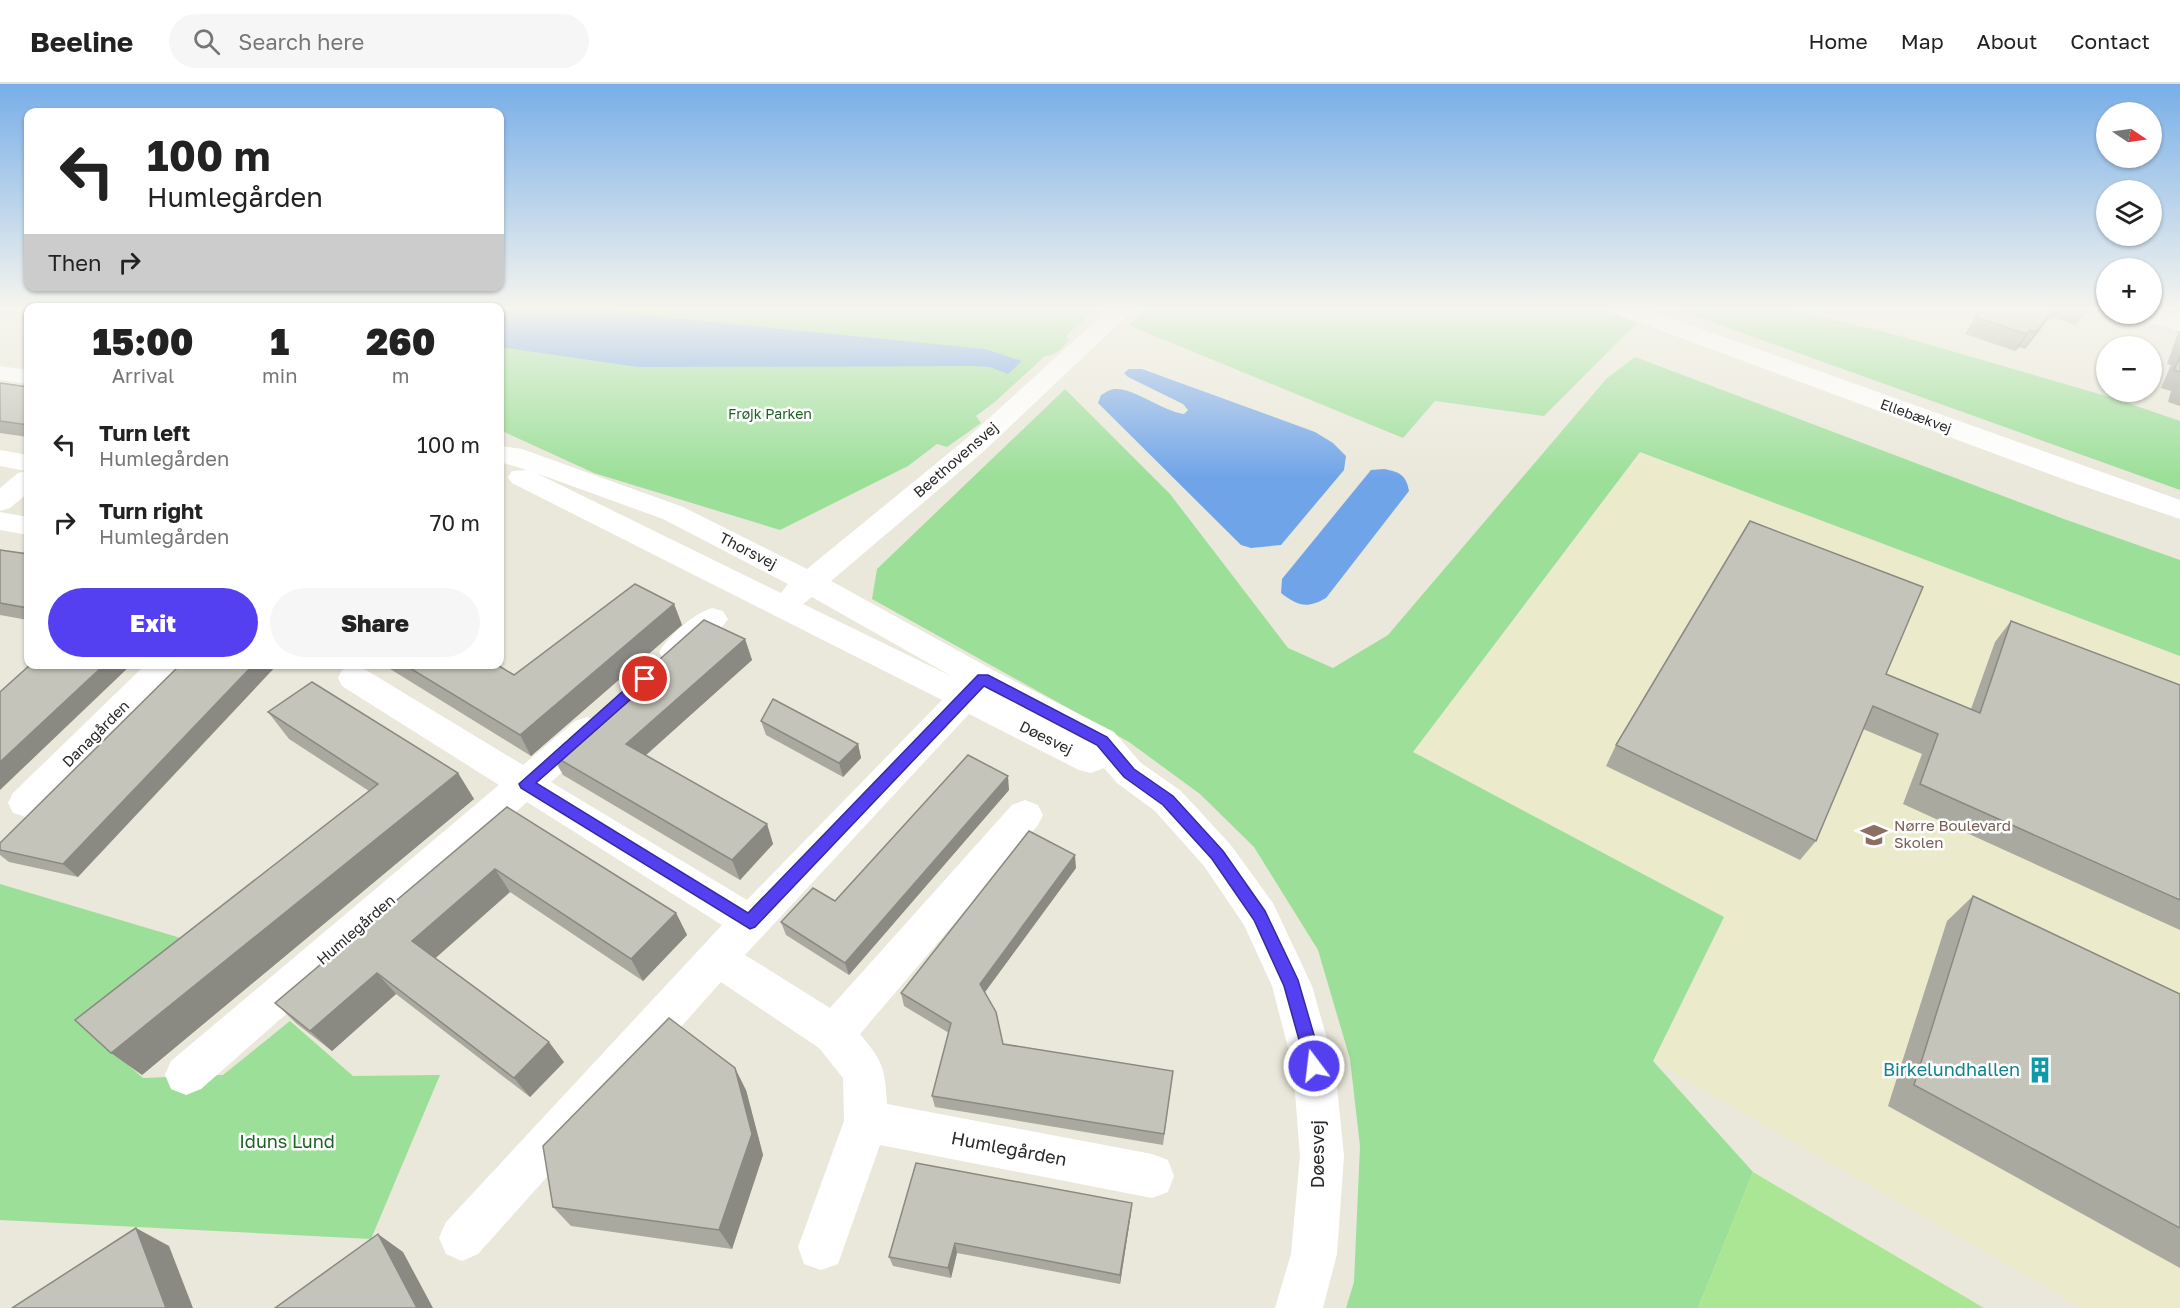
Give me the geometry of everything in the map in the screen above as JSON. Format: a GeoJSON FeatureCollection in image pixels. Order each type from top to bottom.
{"type":"FeatureCollection","features":[{"type":"Feature","properties":{"kind":"street","name":"Beethovensvej"},"geometry":{"type":"LineString","coordinates":[[782,607],[975,445],[1062,364]]}},
{"type":"Feature","properties":{"kind":"street","name":"Ellebækvej"},"geometry":{"type":"LineString","coordinates":[[1776,364],[2180,510]]}},
{"type":"Feature","properties":{"kind":"street"},"geometry":{"type":"LineString","coordinates":[[0,373],[24,376]]}},
{"type":"Feature","properties":{"kind":"street","name":"Thorsvej"},"geometry":{"type":"LineString","coordinates":[[504,454],[512,455],[673,513],[810,583],[973,688]]}},
{"type":"Feature","properties":{"kind":"street"},"geometry":{"type":"LineString","coordinates":[[0,458],[24,462]]}},
{"type":"Feature","properties":{"kind":"street"},"geometry":{"type":"LineString","coordinates":[[462,1238],[750,922],[973,688],[782,607],[504,468]]}},
{"type":"Feature","properties":{"kind":"street"},"geometry":{"type":"LineString","coordinates":[[0,502],[24,482]]}},
{"type":"Feature","properties":{"kind":"street"},"geometry":{"type":"LineString","coordinates":[[0,521],[24,525]]}},
{"type":"Feature","properties":{"kind":"street"},"geometry":{"type":"LineString","coordinates":[[650,674],[712,619]]}},
{"type":"Feature","properties":{"kind":"street","name":"Danagården"},"geometry":{"type":"LineString","coordinates":[[26,803],[161,669]]}},
{"type":"Feature","properties":{"kind":"street"},"geometry":{"type":"LineString","coordinates":[[354,678],[750,922]]}},
{"type":"Feature","properties":{"kind":"street","name":"Døesvej"},"geometry":{"type":"LineString","coordinates":[[973,688],[1090,760],[1129,773],[1168,801],[1217,855],[1260,915],[1292,986],[1314,1066],[1322,1156],[1314,1254],[1299,1308]]}},
{"type":"Feature","properties":{"kind":"street","name":"Humlegården"},"geometry":{"type":"LineString","coordinates":[[186,1075],[615,705]]}},
{"type":"Feature","properties":{"kind":"street"},"geometry":{"type":"LineString","coordinates":[[834,1034],[1025,815]]}},
{"type":"Feature","properties":{"kind":"street"},"geometry":{"type":"LineString","coordinates":[[717,958],[834,1034],[864,1072],[866,1121],[821,1247]]}},
{"type":"Feature","properties":{"kind":"street","name":"Humlegården"},"geometry":{"type":"LineString","coordinates":[[866,1121],[1152,1176]]}},
{"type":"Feature","properties":{"kind":"shaded area","name":"Nørre Boulevard Skolen"},"geometry":{"type":"Polygon","coordinates":[[[1640,452],[2180,656],[2180,1308],[2083,1308],[1653,1061],[1724,917],[1413,752],[1640,452]]]}},
{"type":"Feature","properties":{"kind":"green space","name":"Frøjk Parken"},"geometry":{"type":"Polygon","coordinates":[[[504,364],[1036,364],[976,416],[981,423],[947,447],[937,444],[908,466],[780,530],[594,473],[504,432],[504,364]]]}},
{"type":"Feature","properties":{"kind":"green space"},"geometry":{"type":"Polygon","coordinates":[[[1223,364],[1596,364],[1544,416],[1435,401],[1403,438],[1223,364]]]}},
{"type":"Feature","properties":{"kind":"green space"},"geometry":{"type":"Polygon","coordinates":[[[1626,364],[1654,364],[2064,519],[2180,560],[2180,656],[1640,452],[1413,752],[1724,917],[1653,1061],[1753,1172],[1698,1308],[1346,1308],[1354,1282],[1360,1146],[1350,1059],[1318,950],[1254,847],[1200,794],[1129,742],[872,599],[877,569],[1065,389],[1170,494],[1288,648],[1333,668],[1388,635],[1607,378],[1626,364]]]}},
{"type":"Feature","properties":{"kind":"green space"},"geometry":{"type":"Polygon","coordinates":[[[1829,364],[1997,364],[2096,393],[2096,402],[2125,402],[2180,421],[2180,490],[1829,364]]]}},
{"type":"Feature","properties":{"kind":"green space","name":"Iduns Lund"},"geometry":{"type":"Polygon","coordinates":[[[0,884],[194,942],[86,1028],[143,1078],[223,1075],[290,1021],[353,1076],[440,1075],[371,1239],[0,1220],[0,884]]]}},
{"type":"Feature","properties":{"kind":"green space"},"geometry":{"type":"Polygon","coordinates":[[[1753,1172],[1984,1308],[1698,1308],[1753,1172]]]}},
{"type":"Feature","properties":{"kind":"water"},"geometry":{"type":"Polygon","coordinates":[[[618,364],[1019,364],[1008,374],[990,367],[972,366],[638,367],[618,364]]]}},
{"type":"Feature","properties":{"kind":"water"},"geometry":{"type":"Polygon","coordinates":[[[1129,369],[1142,369],[1315,432],[1333,443],[1346,456],[1344,470],[1281,545],[1251,548],[1241,545],[1098,403],[1101,395],[1106,392],[1122,389],[1176,412],[1184,414],[1188,410],[1183,404],[1128,377],[1124,373],[1129,369]]]}},
{"type":"Feature","properties":{"kind":"water"},"geometry":{"type":"Polygon","coordinates":[[[1384,469],[1401,475],[1409,491],[1326,598],[1313,604],[1303,605],[1281,593],[1282,579],[1371,470],[1384,469]]]}},
{"type":"Feature","properties":{"kind":"building"},"geometry":{"type":"Polygon","coordinates":[[[2177,364],[2180,364],[2180,372],[2174,370],[2177,364]]]}},
{"type":"Feature","properties":{"kind":"building"},"geometry":{"type":"Polygon","coordinates":[[[0,383],[24,386],[24,424],[0,421],[0,383]]]}},
{"type":"Feature","properties":{"kind":"building"},"geometry":{"type":"Polygon","coordinates":[[[1750,521],[1923,587],[1886,674],[1980,713],[2011,621],[2180,685],[2180,900],[1920,784],[1938,734],[1873,706],[1816,841],[1616,745],[1750,521]]]}},
{"type":"Feature","properties":{"kind":"building"},"geometry":{"type":"Polygon","coordinates":[[[0,550],[24,553],[24,607],[0,603],[0,550]]]}},
{"type":"Feature","properties":{"kind":"building"},"geometry":{"type":"Polygon","coordinates":[[[635,584],[674,604],[520,735],[411,669],[504,669],[514,675],[635,584]]]}},
{"type":"Feature","properties":{"kind":"building"},"geometry":{"type":"Polygon","coordinates":[[[704,620],[745,639],[626,744],[767,824],[732,860],[552,755],[704,620]]]}},
{"type":"Feature","properties":{"kind":"building"},"geometry":{"type":"Polygon","coordinates":[[[25,669],[100,669],[0,762],[0,692],[25,669]]]}},
{"type":"Feature","properties":{"kind":"building"},"geometry":{"type":"Polygon","coordinates":[[[176,669],[249,669],[63,864],[0,850],[0,843],[176,669]]]}},
{"type":"Feature","properties":{"kind":"building"},"geometry":{"type":"Polygon","coordinates":[[[312,682],[458,773],[111,1053],[75,1020],[378,784],[268,712],[312,682]]]}},
{"type":"Feature","properties":{"kind":"building"},"geometry":{"type":"Polygon","coordinates":[[[773,699],[858,744],[839,763],[761,721],[773,699]]]}},
{"type":"Feature","properties":{"kind":"building"},"geometry":{"type":"Polygon","coordinates":[[[968,755],[1008,776],[845,963],[781,922],[813,888],[835,901],[968,755]]]}},
{"type":"Feature","properties":{"kind":"building"},"geometry":{"type":"Polygon","coordinates":[[[507,807],[676,913],[631,959],[495,869],[412,941],[549,1042],[514,1078],[377,973],[310,1031],[275,1003],[507,807]]]}},
{"type":"Feature","properties":{"kind":"building"},"geometry":{"type":"Polygon","coordinates":[[[1029,831],[1075,855],[980,984],[996,1012],[1003,1044],[1173,1071],[1164,1134],[932,1096],[951,1023],[901,993],[1029,831]]]}},
{"type":"Feature","properties":{"kind":"building","name":"Birkelundhallen"},"geometry":{"type":"Polygon","coordinates":[[[1973,896],[2180,994],[2180,1228],[1914,1085],[1973,896]]]}},
{"type":"Feature","properties":{"kind":"building"},"geometry":{"type":"Polygon","coordinates":[[[669,1018],[735,1068],[752,1134],[719,1230],[553,1207],[543,1146],[669,1018]]]}},
{"type":"Feature","properties":{"kind":"building"},"geometry":{"type":"Polygon","coordinates":[[[916,1163],[1132,1203],[1120,1275],[955,1243],[948,1268],[889,1257],[916,1163]]]}},
{"type":"Feature","properties":{"kind":"building"},"geometry":{"type":"Polygon","coordinates":[[[136,1228],[166,1308],[12,1308],[136,1228]]]}},
{"type":"Feature","properties":{"kind":"building"},"geometry":{"type":"Polygon","coordinates":[[[378,1234],[417,1308],[275,1308],[378,1234]]]}},
{"type":"Feature","properties":{"kind":"place","name":"Nørre Boulevard Skolen"},"geometry":{"type":"Point","coordinates":[1874,835]}},
{"type":"Feature","properties":{"kind":"place","name":"Birkelundhallen"},"geometry":{"type":"Point","coordinates":[2040,1070]}},
{"type":"Feature","properties":{"kind":"route"},"geometry":{"type":"LineString","coordinates":[[645,679],[526,784],[750,922],[983,679],[1102,741],[1129,773],[1168,801],[1217,855],[1260,915],[1292,986],[1314,1066]]}}]}
